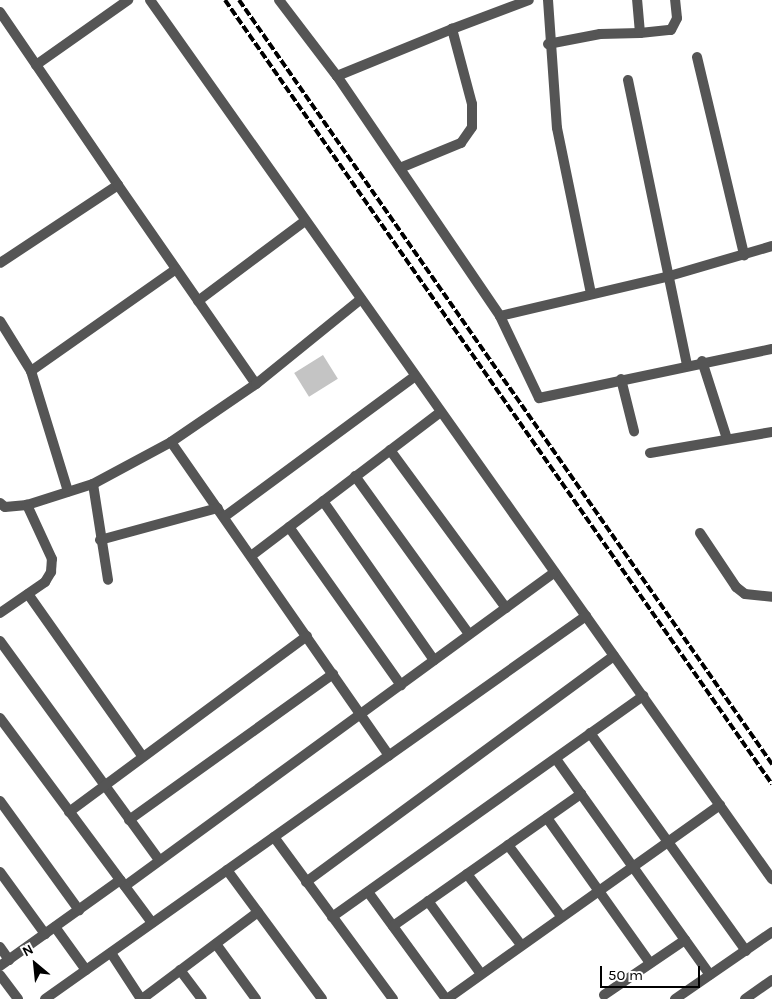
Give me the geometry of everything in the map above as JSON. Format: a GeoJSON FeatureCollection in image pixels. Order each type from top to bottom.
{"type":"FeatureCollection","features":[{"type":"Feature","properties":{"kind":"street"},"geometry":{"type":"LineString","coordinates":[[36,65],[128,0]]}},
{"type":"Feature","properties":{"kind":"street"},"geometry":{"type":"LineString","coordinates":[[150,0],[772,879]]}},
{"type":"Feature","properties":{"kind":"street"},"geometry":{"type":"LineString","coordinates":[[279,0],[337,76],[500,316],[539,398],[687,364],[772,349]]}},
{"type":"Feature","properties":{"kind":"street"},"geometry":{"type":"LineString","coordinates":[[337,76],[529,0]]}},
{"type":"Feature","properties":{"kind":"street"},"geometry":{"type":"LineString","coordinates":[[548,0],[548,44],[560,142],[592,294]]}},
{"type":"Feature","properties":{"kind":"street"},"geometry":{"type":"LineString","coordinates":[[637,0],[640,33]]}},
{"type":"Feature","properties":{"kind":"street"},"geometry":{"type":"LineString","coordinates":[[548,44],[600,34],[671,30],[677,18],[675,0]]}},
{"type":"Feature","properties":{"kind":"street"},"geometry":{"type":"LineString","coordinates":[[0,12],[256,384]]}},
{"type":"Feature","properties":{"kind":"street"},"geometry":{"type":"LineString","coordinates":[[400,168],[460,142],[472,127],[472,104],[452,29]]}},
{"type":"Feature","properties":{"kind":"street"},"geometry":{"type":"LineString","coordinates":[[698,56],[744,255]]}},
{"type":"Feature","properties":{"kind":"street"},"geometry":{"type":"LineString","coordinates":[[628,80],[666,277],[687,364]]}},
{"type":"Feature","properties":{"kind":"street"},"geometry":{"type":"LineString","coordinates":[[0,263],[118,185]]}},
{"type":"Feature","properties":{"kind":"street"},"geometry":{"type":"LineString","coordinates":[[198,301],[306,221]]}},
{"type":"Feature","properties":{"kind":"street"},"geometry":{"type":"LineString","coordinates":[[500,316],[666,277],[772,246]]}},
{"type":"Feature","properties":{"kind":"street"},"geometry":{"type":"LineString","coordinates":[[30,371],[176,269]]}},
{"type":"Feature","properties":{"kind":"street"},"geometry":{"type":"LineString","coordinates":[[2,507],[27,505],[68,490],[93,484],[171,442],[256,384],[361,299]]}},
{"type":"Feature","properties":{"kind":"street"},"geometry":{"type":"LineString","coordinates":[[0,321],[30,371],[68,490]]}},
{"type":"Feature","properties":{"kind":"street"},"geometry":{"type":"LineString","coordinates":[[702,361],[726,440]]}},
{"type":"Feature","properties":{"kind":"street"},"geometry":{"type":"LineString","coordinates":[[100,540],[221,513],[415,376]]}},
{"type":"Feature","properties":{"kind":"street"},"geometry":{"type":"LineString","coordinates":[[621,379],[634,431]]}},
{"type":"Feature","properties":{"kind":"street"},"geometry":{"type":"LineString","coordinates":[[251,556],[441,412]]}},
{"type":"Feature","properties":{"kind":"street"},"geometry":{"type":"LineString","coordinates":[[650,453],[772,432]]}},
{"type":"Feature","properties":{"kind":"street"},"geometry":{"type":"LineString","coordinates":[[171,442],[389,756]]}},
{"type":"Feature","properties":{"kind":"street"},"geometry":{"type":"LineString","coordinates":[[390,450],[506,608]]}},
{"type":"Feature","properties":{"kind":"street"},"geometry":{"type":"LineString","coordinates":[[356,476],[469,634]]}},
{"type":"Feature","properties":{"kind":"street"},"geometry":{"type":"LineString","coordinates":[[93,484],[100,540],[108,580]]}},
{"type":"Feature","properties":{"kind":"street"},"geometry":{"type":"LineString","coordinates":[[323,500],[434,660]]}},
{"type":"Feature","properties":{"kind":"street"},"geometry":{"type":"LineString","coordinates":[[0,613],[45,582],[52,559],[27,505]]}},
{"type":"Feature","properties":{"kind":"street"},"geometry":{"type":"LineString","coordinates":[[289,527],[401,685]]}},
{"type":"Feature","properties":{"kind":"street"},"geometry":{"type":"LineString","coordinates":[[700,533],[736,587],[745,594],[772,596]]}},
{"type":"Feature","properties":{"kind":"street"},"geometry":{"type":"LineString","coordinates":[[0,966],[79,910],[159,860],[555,572]]}},
{"type":"Feature","properties":{"kind":"street"},"geometry":{"type":"LineString","coordinates":[[28,594],[143,757]]}},
{"type":"Feature","properties":{"kind":"street"},"geometry":{"type":"LineString","coordinates":[[45,999],[586,616]]}},
{"type":"Feature","properties":{"kind":"street"},"geometry":{"type":"LineString","coordinates":[[69,812],[307,636]]}},
{"type":"Feature","properties":{"kind":"street"},"geometry":{"type":"LineString","coordinates":[[0,641],[159,860]]}},
{"type":"Feature","properties":{"kind":"street"},"geometry":{"type":"LineString","coordinates":[[306,882],[614,656]]}},
{"type":"Feature","properties":{"kind":"street"},"geometry":{"type":"LineString","coordinates":[[129,820],[333,674]]}},
{"type":"Feature","properties":{"kind":"street"},"geometry":{"type":"LineString","coordinates":[[332,917],[642,696]]}},
{"type":"Feature","properties":{"kind":"street"},"geometry":{"type":"LineString","coordinates":[[0,718],[152,923]]}},
{"type":"Feature","properties":{"kind":"street"},"geometry":{"type":"LineString","coordinates":[[590,733],[746,950]]}},
{"type":"Feature","properties":{"kind":"street"},"geometry":{"type":"LineString","coordinates":[[556,759],[710,975]]}},
{"type":"Feature","properties":{"kind":"street"},"geometry":{"type":"LineString","coordinates":[[392,926],[581,794]]}},
{"type":"Feature","properties":{"kind":"street"},"geometry":{"type":"LineString","coordinates":[[0,801],[79,910]]}},
{"type":"Feature","properties":{"kind":"street"},"geometry":{"type":"LineString","coordinates":[[368,892],[447,999],[598,889],[668,843],[720,805]]}},
{"type":"Feature","properties":{"kind":"street"},"geometry":{"type":"LineString","coordinates":[[547,818],[650,962]]}},
{"type":"Feature","properties":{"kind":"street"},"geometry":{"type":"LineString","coordinates":[[274,837],[393,999]]}},
{"type":"Feature","properties":{"kind":"street"},"geometry":{"type":"LineString","coordinates":[[508,845],[561,916]]}},
{"type":"Feature","properties":{"kind":"street"},"geometry":{"type":"LineString","coordinates":[[227,870],[322,999]]}},
{"type":"Feature","properties":{"kind":"street"},"geometry":{"type":"LineString","coordinates":[[467,874],[521,945]]}},
{"type":"Feature","properties":{"kind":"street"},"geometry":{"type":"LineString","coordinates":[[1,876],[45,934]]}},
{"type":"Feature","properties":{"kind":"street"},"geometry":{"type":"LineString","coordinates":[[428,901],[482,974]]}},
{"type":"Feature","properties":{"kind":"street"},"geometry":{"type":"LineString","coordinates":[[111,953],[142,999],[258,912]]}},
{"type":"Feature","properties":{"kind":"street"},"geometry":{"type":"LineString","coordinates":[[55,927],[86,970]]}},
{"type":"Feature","properties":{"kind":"street"},"geometry":{"type":"LineString","coordinates":[[675,999],[772,932]]}},
{"type":"Feature","properties":{"kind":"street"},"geometry":{"type":"LineString","coordinates":[[604,995],[685,940]]}},
{"type":"Feature","properties":{"kind":"street"},"geometry":{"type":"LineString","coordinates":[[216,944],[256,999]]}},
{"type":"Feature","properties":{"kind":"street"},"geometry":{"type":"LineString","coordinates":[[0,947],[9,960]]}},
{"type":"Feature","properties":{"kind":"street"},"geometry":{"type":"LineString","coordinates":[[180,970],[202,999]]}},
{"type":"Feature","properties":{"kind":"street"},"geometry":{"type":"LineString","coordinates":[[0,975],[18,999]]}},
{"type":"Feature","properties":{"kind":"street"},"geometry":{"type":"LineString","coordinates":[[745,999],[772,980]]}},
{"type":"Feature","properties":{"kind":"building"},"geometry":{"type":"Polygon","coordinates":[[[323,355],[338,379],[309,397],[294,373],[323,355]]]}},
{"type":"Feature","properties":{"kind":"railway"},"geometry":{"type":"LineString","coordinates":[[225,0],[772,784]]}},
{"type":"Feature","properties":{"kind":"railway"},"geometry":{"type":"LineString","coordinates":[[239,0],[772,764]]}}]}
